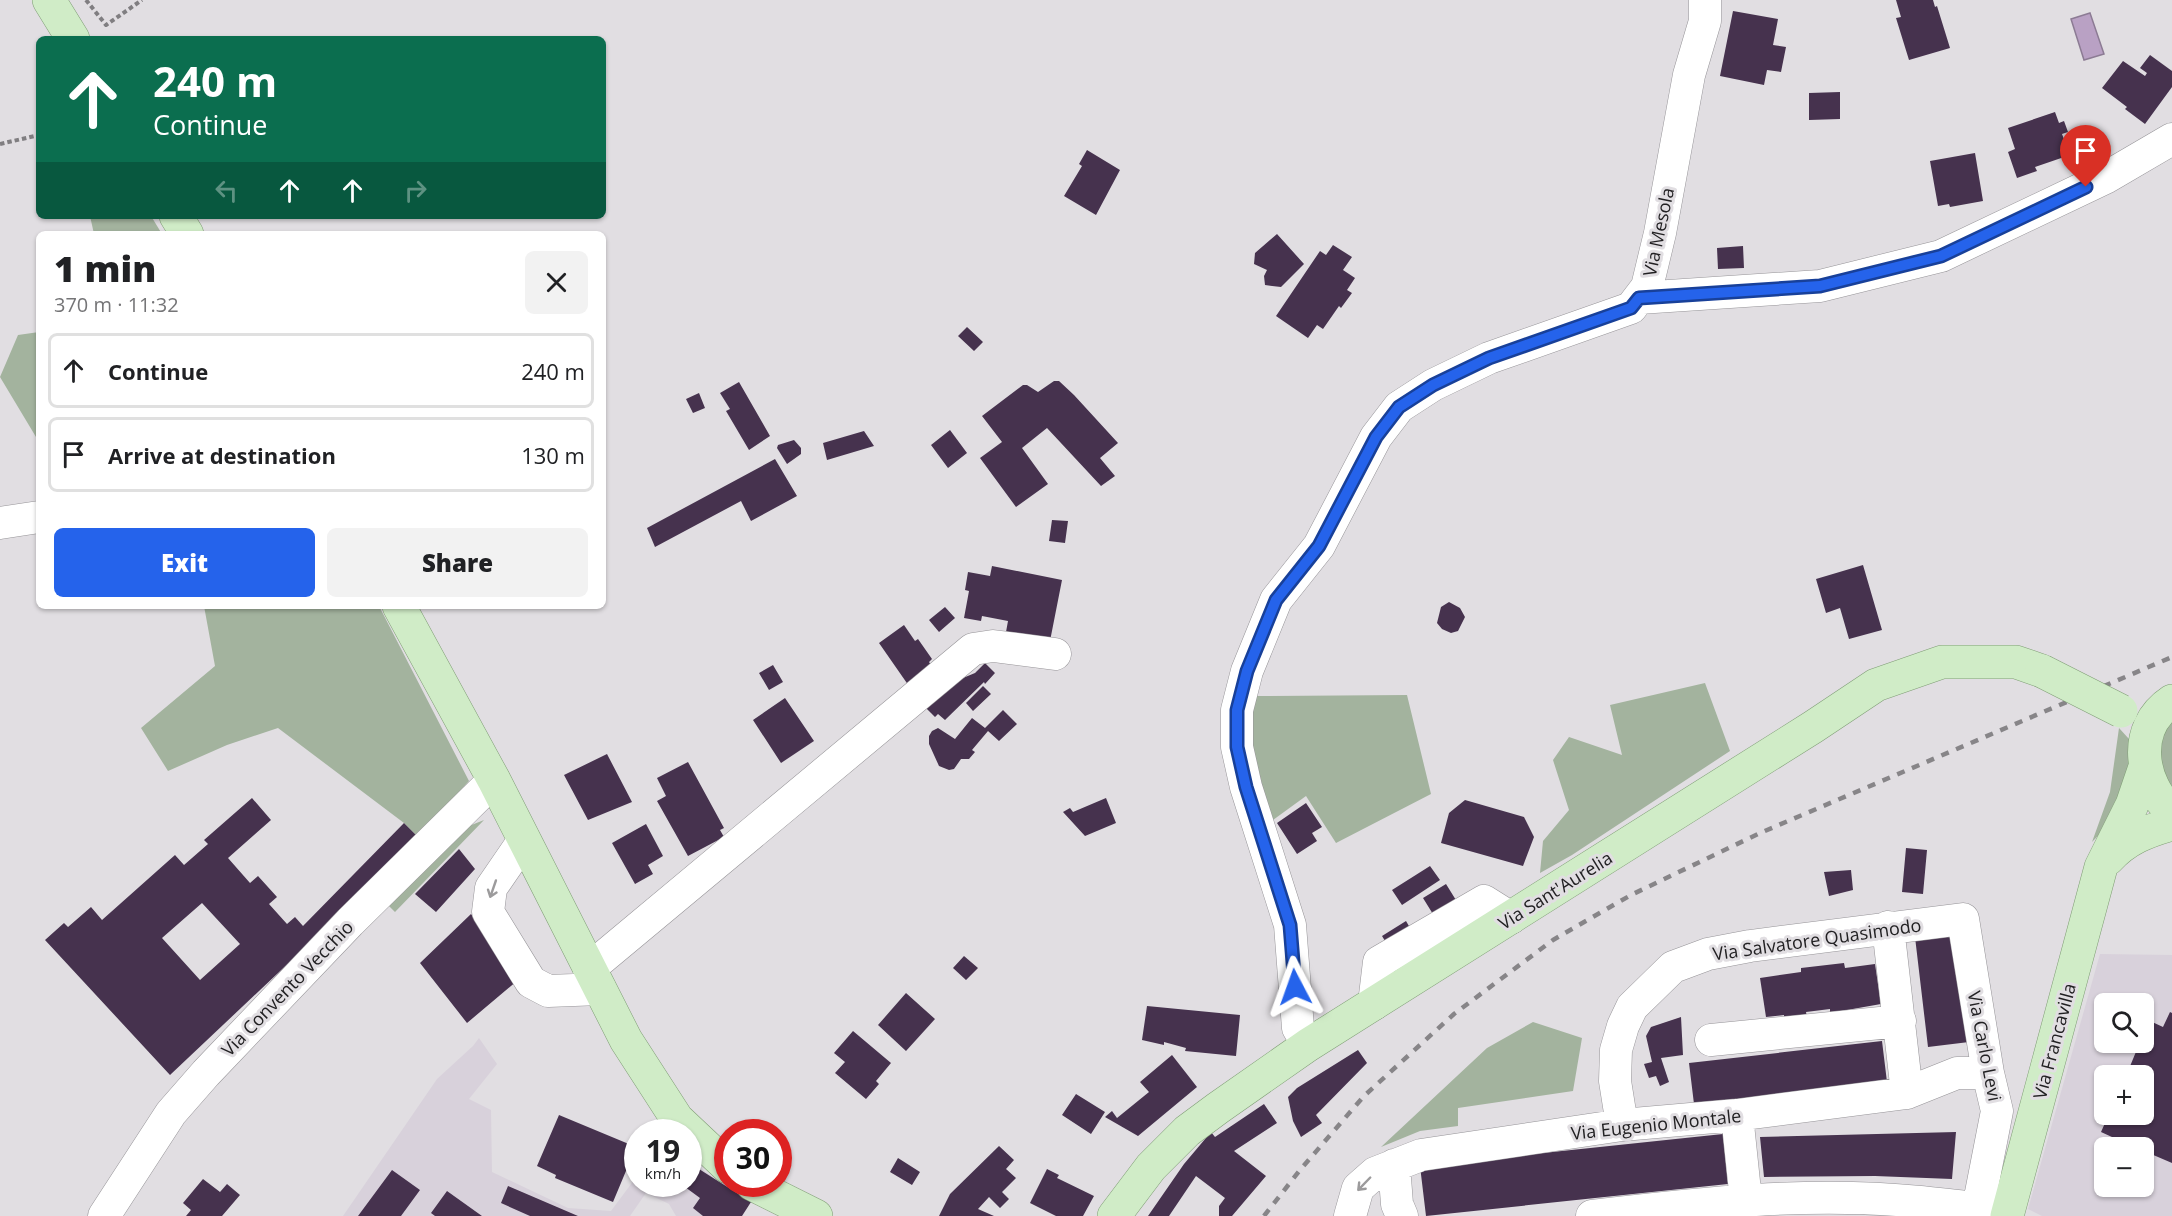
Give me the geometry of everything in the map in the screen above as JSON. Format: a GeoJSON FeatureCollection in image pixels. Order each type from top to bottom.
{"type":"FeatureCollection","features":[{"type":"Feature","properties":{"kind":"main road"},"geometry":{"type":"LineString","coordinates":[[49,0],[71,36]]}},
{"type":"Feature","properties":{"kind":"main road"},"geometry":{"type":"LineString","coordinates":[[401,609],[494,780],[626,1041],[677,1119],[714,1154]]}},
{"type":"Feature","properties":{"kind":"main road","name":"Via Sant'Aurelia"},"geometry":{"type":"LineString","coordinates":[[1114,1216],[1151,1167],[1187,1131],[1308,1045],[1814,727],[1876,684],[1942,662],[2016,662],[2042,671],[2121,711]]}},
{"type":"Feature","properties":{"kind":"main road"},"geometry":{"type":"LineString","coordinates":[[2170,702],[2121,711],[2145,755],[2150,784],[2158,799],[2172,812]]}},
{"type":"Feature","properties":{"kind":"main road"},"geometry":{"type":"LineString","coordinates":[[2145,755],[2153,722],[2170,702]]}},
{"type":"Feature","properties":{"kind":"main road","name":"Via Francavilla"},"geometry":{"type":"LineString","coordinates":[[1994,1213],[2101,867],[2132,805],[2145,755]]}},
{"type":"Feature","properties":{"kind":"main road"},"geometry":{"type":"LineString","coordinates":[[2101,867],[2119,846],[2146,832],[2172,824]]}},
{"type":"Feature","properties":{"kind":"main road"},"geometry":{"type":"LineString","coordinates":[[778,1197],[816,1216]]}},
{"type":"Feature","properties":{"kind":"street","name":"Via Mesola"},"geometry":{"type":"LineString","coordinates":[[1308,1045],[1298,1028],[1290,925],[1246,787],[1237,747],[1237,710],[1247,671],[1276,600],[1319,546],[1376,437],[1399,407],[1433,385],[1489,358],[1631,308],[1647,287],[1660,233],[1689,75],[1705,21],[1705,0]]}},
{"type":"Feature","properties":{"kind":"street"},"geometry":{"type":"LineString","coordinates":[[1639,298],[1820,286],[1941,256],[2107,177],[2172,140]]}},
{"type":"Feature","properties":{"kind":"street"},"geometry":{"type":"LineString","coordinates":[[0,523],[36,518]]}},
{"type":"Feature","properties":{"kind":"street"},"geometry":{"type":"LineString","coordinates":[[524,840],[490,888],[488,912],[531,982],[548,991],[595,979],[973,649],[993,646],[1055,654]]}},
{"type":"Feature","properties":{"kind":"street","name":"Via Convento Vecchio"},"geometry":{"type":"LineString","coordinates":[[104,1216],[171,1113],[206,1073],[350,922],[494,780]]}},
{"type":"Feature","properties":{"kind":"street","name":"Via Carlo Levi"},"geometry":{"type":"LineString","coordinates":[[1963,919],[1988,1073],[1998,1111],[1994,1213]]}},
{"type":"Feature","properties":{"kind":"street","name":"Via Salvatore Quasimodo"},"geometry":{"type":"LineString","coordinates":[[1622,1125],[1615,1081],[1616,1050],[1623,1026],[1632,1007],[1673,966],[1708,954],[1750,946],[1963,919]]}},
{"type":"Feature","properties":{"kind":"street"},"geometry":{"type":"LineString","coordinates":[[1888,927],[1906,1093]]}},
{"type":"Feature","properties":{"kind":"street"},"geometry":{"type":"LineString","coordinates":[[1711,1040],[1900,1021]]}},
{"type":"Feature","properties":{"kind":"street","name":"Via Eugenio Montale"},"geometry":{"type":"LineString","coordinates":[[1350,1216],[1358,1188],[1375,1173],[1421,1155],[1622,1125],[1737,1115],[1906,1093],[1957,1073],[1988,1073]]}},
{"type":"Feature","properties":{"kind":"street"},"geometry":{"type":"LineString","coordinates":[[1737,1115],[1746,1201]]}},
{"type":"Feature","properties":{"kind":"street"},"geometry":{"type":"LineString","coordinates":[[1394,1165],[1397,1204],[1402,1216]]}},
{"type":"Feature","properties":{"kind":"street"},"geometry":{"type":"LineString","coordinates":[[1592,1216],[1682,1211],[1746,1201],[1810,1197],[1910,1209],[1994,1213]]}},
{"type":"Feature","properties":{"kind":"path"},"geometry":{"type":"LineString","coordinates":[[86,0],[106,25],[142,0]]}},
{"type":"Feature","properties":{"kind":"path"},"geometry":{"type":"LineString","coordinates":[[0,144],[36,136]]}},
{"type":"Feature","properties":{"kind":"shaded area"},"geometry":{"type":"Polygon","coordinates":[[[2090,13],[2104,54],[2084,60],[2071,19],[2090,13]]]}},
{"type":"Feature","properties":{"kind":"shaded area"},"geometry":{"type":"Polygon","coordinates":[[[2100,954],[2172,955],[2172,1216],[2042,1216],[2028,1209],[2100,954]]]}},
{"type":"Feature","properties":{"kind":"shaded area"},"geometry":{"type":"Polygon","coordinates":[[[479,1038],[497,1064],[469,1099],[491,1110],[492,1172],[568,1208],[611,1211],[624,1194],[624,1197],[643,1197],[630,1216],[343,1216],[437,1079],[479,1038]]]}},
{"type":"Feature","properties":{"kind":"shaded area"},"geometry":{"type":"Polygon","coordinates":[[[702,1169],[714,1178],[714,1197],[743,1198],[731,1216],[676,1216],[669,1204],[654,1197],[702,1197],[702,1169]]]}},
{"type":"Feature","properties":{"kind":"green space"},"geometry":{"type":"Polygon","coordinates":[[[91,219],[153,219],[160,231],[93,231],[91,219]]]}},
{"type":"Feature","properties":{"kind":"green space"},"geometry":{"type":"Polygon","coordinates":[[[36,332],[36,437],[0,377],[18,335],[36,332]]]}},
{"type":"Feature","properties":{"kind":"green space"},"geometry":{"type":"Polygon","coordinates":[[[205,609],[381,609],[469,781],[418,837],[404,823],[278,728],[227,745],[168,771],[141,728],[215,666],[205,609]]]}},
{"type":"Feature","properties":{"kind":"green space"},"geometry":{"type":"Polygon","coordinates":[[[1705,683],[1730,751],[1572,855],[1540,873],[1543,841],[1569,810],[1553,760],[1569,737],[1622,755],[1610,705],[1705,683]]]}},
{"type":"Feature","properties":{"kind":"green space"},"geometry":{"type":"Polygon","coordinates":[[[1407,695],[1431,794],[1336,843],[1306,796],[1273,820],[1249,763],[1253,696],[1407,695]]]}},
{"type":"Feature","properties":{"kind":"green space"},"geometry":{"type":"Polygon","coordinates":[[[2172,721],[2172,795],[2158,773],[2160,738],[2172,721]]]}},
{"type":"Feature","properties":{"kind":"green space"},"geometry":{"type":"Polygon","coordinates":[[[2119,728],[2139,750],[2125,808],[2092,842],[2110,792],[2119,728]]]}},
{"type":"Feature","properties":{"kind":"green space"},"geometry":{"type":"Polygon","coordinates":[[[484,820],[395,912],[384,901],[454,832],[484,820]]]}},
{"type":"Feature","properties":{"kind":"green space"},"geometry":{"type":"Polygon","coordinates":[[[1533,1022],[1582,1038],[1573,1091],[1458,1108],[1458,1126],[1420,1131],[1381,1147],[1487,1048],[1533,1022]]]}},
{"type":"Feature","properties":{"kind":"building"},"geometry":{"type":"Polygon","coordinates":[[[1896,0],[1933,0],[1950,48],[1909,60],[1896,18],[1901,17],[1896,0]]]}},
{"type":"Feature","properties":{"kind":"building"},"geometry":{"type":"Polygon","coordinates":[[[1733,11],[1778,19],[1773,45],[1786,47],[1781,72],[1767,70],[1764,85],[1720,76],[1733,11]]]}},
{"type":"Feature","properties":{"kind":"building"},"geometry":{"type":"Polygon","coordinates":[[[2150,55],[2172,71],[2172,87],[2145,124],[2102,88],[2123,61],[2145,76],[2147,73],[2140,68],[2150,55]]]}},
{"type":"Feature","properties":{"kind":"building"},"geometry":{"type":"Polygon","coordinates":[[[1840,92],[1840,119],[1809,120],[1809,93],[1840,92]]]}},
{"type":"Feature","properties":{"kind":"building"},"geometry":{"type":"Polygon","coordinates":[[[2055,112],[2059,123],[2064,121],[2068,132],[2062,134],[2070,155],[2035,167],[2037,171],[2017,178],[2008,152],[2015,149],[2008,128],[2055,112]]]}},
{"type":"Feature","properties":{"kind":"building"},"geometry":{"type":"Polygon","coordinates":[[[1087,150],[1120,170],[1096,215],[1064,196],[1082,166],[1079,164],[1087,150]]]}},
{"type":"Feature","properties":{"kind":"building"},"geometry":{"type":"Polygon","coordinates":[[[1975,153],[1983,201],[1950,207],[1949,204],[1938,206],[1930,161],[1975,153]]]}},
{"type":"Feature","properties":{"kind":"building"},"geometry":{"type":"Polygon","coordinates":[[[1277,234],[1304,264],[1281,287],[1265,285],[1264,276],[1267,270],[1254,264],[1255,253],[1277,234]]]}},
{"type":"Feature","properties":{"kind":"building"},"geometry":{"type":"Polygon","coordinates":[[[1333,245],[1352,257],[1343,270],[1355,278],[1347,290],[1352,293],[1341,308],[1339,306],[1323,329],[1317,325],[1308,338],[1276,316],[1320,251],[1326,255],[1333,245]]]}},
{"type":"Feature","properties":{"kind":"building"},"geometry":{"type":"Polygon","coordinates":[[[1743,246],[1744,268],[1718,269],[1717,248],[1743,246]]]}},
{"type":"Feature","properties":{"kind":"building"},"geometry":{"type":"Polygon","coordinates":[[[967,327],[983,342],[974,351],[958,336],[967,327]]]}},
{"type":"Feature","properties":{"kind":"building"},"geometry":{"type":"Polygon","coordinates":[[[1054,381],[1059,381],[1074,395],[1118,443],[1100,458],[1115,476],[1101,486],[1047,428],[1022,448],[1048,484],[1016,507],[980,458],[1002,442],[982,416],[1023,385],[1038,392],[1054,381]]]}},
{"type":"Feature","properties":{"kind":"building"},"geometry":{"type":"Polygon","coordinates":[[[739,382],[770,436],[749,450],[726,411],[730,409],[720,393],[739,382]]]}},
{"type":"Feature","properties":{"kind":"building"},"geometry":{"type":"Polygon","coordinates":[[[699,393],[705,408],[693,413],[686,399],[699,393]]]}},
{"type":"Feature","properties":{"kind":"building"},"geometry":{"type":"Polygon","coordinates":[[[950,430],[967,453],[948,468],[931,445],[950,430]]]}},
{"type":"Feature","properties":{"kind":"building"},"geometry":{"type":"Polygon","coordinates":[[[864,431],[874,446],[827,460],[823,443],[864,431]]]}},
{"type":"Feature","properties":{"kind":"building"},"geometry":{"type":"Polygon","coordinates":[[[794,440],[801,448],[801,454],[787,464],[777,448],[778,445],[794,440]]]}},
{"type":"Feature","properties":{"kind":"building"},"geometry":{"type":"Polygon","coordinates":[[[775,459],[797,496],[751,521],[741,501],[655,547],[647,528],[775,459]]]}},
{"type":"Feature","properties":{"kind":"building"},"geometry":{"type":"Polygon","coordinates":[[[1052,520],[1068,521],[1065,543],[1049,541],[1052,520]]]}},
{"type":"Feature","properties":{"kind":"building"},"geometry":{"type":"Polygon","coordinates":[[[1863,565],[1882,630],[1849,639],[1840,608],[1826,613],[1816,579],[1863,565]]]}},
{"type":"Feature","properties":{"kind":"building"},"geometry":{"type":"Polygon","coordinates":[[[992,566],[1062,580],[1050,641],[1006,632],[1008,621],[982,616],[981,621],[964,618],[969,591],[965,590],[968,572],[990,576],[992,566]]]}},
{"type":"Feature","properties":{"kind":"building"},"geometry":{"type":"Polygon","coordinates":[[[1449,602],[1460,608],[1465,617],[1458,631],[1451,633],[1442,629],[1437,623],[1441,607],[1449,602]]]}},
{"type":"Feature","properties":{"kind":"building"},"geometry":{"type":"Polygon","coordinates":[[[945,607],[955,618],[939,632],[929,620],[945,607]]]}},
{"type":"Feature","properties":{"kind":"building"},"geometry":{"type":"Polygon","coordinates":[[[904,625],[915,641],[918,639],[932,659],[929,662],[935,671],[911,689],[879,643],[904,625]]]}},
{"type":"Feature","properties":{"kind":"building"},"geometry":{"type":"Polygon","coordinates":[[[985,663],[995,673],[945,720],[938,714],[935,717],[925,707],[946,685],[975,673],[985,663]]]}},
{"type":"Feature","properties":{"kind":"building"},"geometry":{"type":"Polygon","coordinates":[[[773,665],[783,682],[769,690],[759,673],[773,665]]]}},
{"type":"Feature","properties":{"kind":"building"},"geometry":{"type":"Polygon","coordinates":[[[983,686],[991,694],[973,711],[966,703],[983,686]]]}},
{"type":"Feature","properties":{"kind":"building"},"geometry":{"type":"Polygon","coordinates":[[[785,698],[814,741],[781,763],[753,720],[785,698]]]}},
{"type":"Feature","properties":{"kind":"building"},"geometry":{"type":"Polygon","coordinates":[[[1003,710],[1017,724],[999,741],[988,731],[972,750],[975,752],[969,759],[961,759],[954,769],[949,770],[939,766],[929,744],[932,731],[938,728],[955,739],[972,718],[985,728],[1003,710]]]}},
{"type":"Feature","properties":{"kind":"building"},"geometry":{"type":"Polygon","coordinates":[[[607,754],[632,802],[588,820],[564,775],[607,754]]]}},
{"type":"Feature","properties":{"kind":"building"},"geometry":{"type":"Polygon","coordinates":[[[688,762],[724,828],[720,830],[724,837],[688,856],[657,801],[666,796],[657,778],[688,762]]]}},
{"type":"Feature","properties":{"kind":"building"},"geometry":{"type":"Polygon","coordinates":[[[252,798],[271,820],[228,858],[250,883],[258,876],[277,897],[269,904],[287,924],[295,917],[303,926],[404,823],[418,837],[402,856],[170,1075],[45,940],[64,923],[68,927],[91,907],[102,920],[175,855],[184,865],[208,844],[204,840],[252,798]],[[202,903],[162,938],[200,980],[240,944],[202,903]]]}},
{"type":"Feature","properties":{"kind":"building"},"geometry":{"type":"Polygon","coordinates":[[[1106,798],[1116,823],[1085,836],[1063,812],[1070,808],[1073,812],[1106,798]]]}},
{"type":"Feature","properties":{"kind":"building"},"geometry":{"type":"Polygon","coordinates":[[[1465,800],[1524,817],[1534,837],[1523,866],[1441,843],[1449,813],[1465,800]]]}},
{"type":"Feature","properties":{"kind":"building"},"geometry":{"type":"Polygon","coordinates":[[[1306,803],[1322,827],[1312,833],[1317,841],[1297,854],[1277,823],[1306,803]]]}},
{"type":"Feature","properties":{"kind":"building"},"geometry":{"type":"Polygon","coordinates":[[[646,824],[663,856],[648,865],[653,874],[635,884],[612,843],[646,824]]]}},
{"type":"Feature","properties":{"kind":"building"},"geometry":{"type":"Polygon","coordinates":[[[1906,848],[1927,850],[1923,894],[1902,892],[1906,848]]]}},
{"type":"Feature","properties":{"kind":"building"},"geometry":{"type":"Polygon","coordinates":[[[459,849],[475,869],[436,912],[415,894],[459,849]]]}},
{"type":"Feature","properties":{"kind":"building"},"geometry":{"type":"Polygon","coordinates":[[[1430,866],[1440,880],[1402,905],[1392,890],[1430,866]]]}},
{"type":"Feature","properties":{"kind":"building"},"geometry":{"type":"Polygon","coordinates":[[[1851,870],[1853,890],[1829,896],[1824,872],[1851,870]]]}},
{"type":"Feature","properties":{"kind":"building"},"geometry":{"type":"Polygon","coordinates":[[[1446,884],[1459,905],[1436,919],[1423,898],[1446,884]]]}},
{"type":"Feature","properties":{"kind":"building"},"geometry":{"type":"Polygon","coordinates":[[[471,914],[486,934],[536,965],[467,1023],[420,963],[471,914]]]}},
{"type":"Feature","properties":{"kind":"building"},"geometry":{"type":"Polygon","coordinates":[[[1406,921],[1420,945],[1396,959],[1382,936],[1406,921]]]}},
{"type":"Feature","properties":{"kind":"building"},"geometry":{"type":"Polygon","coordinates":[[[1955,933],[1969,1042],[1928,1047],[1915,937],[1955,933]]]}},
{"type":"Feature","properties":{"kind":"building"},"geometry":{"type":"Polygon","coordinates":[[[964,956],[978,968],[966,980],[953,968],[964,956]]]}},
{"type":"Feature","properties":{"kind":"building"},"geometry":{"type":"Polygon","coordinates":[[[1844,963],[1845,968],[1875,964],[1881,1004],[1830,1013],[1830,1009],[1806,1012],[1807,1017],[1784,1020],[1784,1015],[1766,1017],[1760,978],[1801,972],[1801,968],[1844,963]]]}},
{"type":"Feature","properties":{"kind":"building"},"geometry":{"type":"Polygon","coordinates":[[[906,993],[935,1019],[906,1051],[878,1025],[906,993]]]}},
{"type":"Feature","properties":{"kind":"building"},"geometry":{"type":"Polygon","coordinates":[[[1147,1006],[1240,1015],[1236,1056],[1185,1051],[1186,1048],[1164,1042],[1164,1045],[1142,1040],[1147,1006]]]}},
{"type":"Feature","properties":{"kind":"building"},"geometry":{"type":"Polygon","coordinates":[[[2170,1012],[2172,1013],[2172,1163],[2154,1155],[2154,1137],[2112,1137],[2101,1132],[2104,1125],[2154,1125],[2154,1065],[2131,1065],[2135,1053],[2154,1053],[2154,1023],[2163,1027],[2170,1012]]]}},
{"type":"Feature","properties":{"kind":"building"},"geometry":{"type":"Polygon","coordinates":[[[1681,1017],[1683,1055],[1661,1058],[1669,1082],[1660,1086],[1656,1076],[1649,1078],[1644,1064],[1652,1062],[1646,1036],[1651,1027],[1681,1017]]]}},
{"type":"Feature","properties":{"kind":"building"},"geometry":{"type":"Polygon","coordinates":[[[853,1031],[891,1063],[876,1081],[879,1084],[866,1099],[835,1073],[845,1062],[834,1053],[853,1031]]]}},
{"type":"Feature","properties":{"kind":"building"},"geometry":{"type":"Polygon","coordinates":[[[1882,1041],[1887,1082],[1694,1104],[1689,1063],[1882,1041]]]}},
{"type":"Feature","properties":{"kind":"building"},"geometry":{"type":"Polygon","coordinates":[[[1358,1050],[1367,1063],[1316,1115],[1322,1123],[1301,1137],[1293,1121],[1288,1097],[1297,1088],[1358,1050]]]}},
{"type":"Feature","properties":{"kind":"building"},"geometry":{"type":"Polygon","coordinates":[[[1172,1055],[1197,1087],[1138,1136],[1105,1117],[1112,1111],[1117,1118],[1149,1092],[1140,1082],[1172,1055]]]}},
{"type":"Feature","properties":{"kind":"building"},"geometry":{"type":"Polygon","coordinates":[[[1076,1094],[1105,1112],[1091,1134],[1062,1115],[1076,1094]]]}},
{"type":"Feature","properties":{"kind":"building"},"geometry":{"type":"Polygon","coordinates":[[[1264,1104],[1277,1123],[1234,1151],[1266,1176],[1232,1216],[1219,1216],[1219,1206],[1225,1198],[1196,1176],[1169,1216],[1148,1216],[1184,1164],[1211,1132],[1215,1137],[1264,1104]]]}},
{"type":"Feature","properties":{"kind":"building"},"geometry":{"type":"Polygon","coordinates":[[[559,1115],[624,1142],[624,1176],[613,1202],[555,1178],[556,1175],[537,1166],[559,1115]]]}},
{"type":"Feature","properties":{"kind":"building"},"geometry":{"type":"Polygon","coordinates":[[[1956,1132],[1952,1179],[1875,1176],[1764,1177],[1760,1137],[1956,1132]]]}},
{"type":"Feature","properties":{"kind":"building"},"geometry":{"type":"Polygon","coordinates":[[[1723,1134],[1728,1184],[1426,1216],[1420,1166],[1723,1134]]]}},
{"type":"Feature","properties":{"kind":"building"},"geometry":{"type":"Polygon","coordinates":[[[999,1146],[1014,1160],[1006,1169],[1016,1178],[1002,1192],[1009,1199],[1000,1208],[989,1197],[978,1209],[994,1216],[939,1216],[950,1194],[999,1146]]]}},
{"type":"Feature","properties":{"kind":"building"},"geometry":{"type":"Polygon","coordinates":[[[898,1158],[920,1172],[912,1185],[890,1172],[898,1158]]]}},
{"type":"Feature","properties":{"kind":"building"},"geometry":{"type":"Polygon","coordinates":[[[1047,1169],[1059,1175],[1057,1178],[1094,1196],[1083,1216],[1056,1216],[1030,1203],[1047,1169]]]}},
{"type":"Feature","properties":{"kind":"building"},"geometry":{"type":"Polygon","coordinates":[[[392,1170],[420,1190],[401,1216],[358,1216],[392,1170]]]}},
{"type":"Feature","properties":{"kind":"building"},"geometry":{"type":"Polygon","coordinates":[[[702,1171],[714,1179],[714,1197],[743,1197],[751,1202],[742,1216],[703,1216],[693,1208],[702,1197],[702,1171]]]}},
{"type":"Feature","properties":{"kind":"building"},"geometry":{"type":"Polygon","coordinates":[[[203,1179],[220,1192],[227,1184],[240,1195],[222,1216],[186,1216],[191,1210],[183,1203],[203,1179]]]}},
{"type":"Feature","properties":{"kind":"building"},"geometry":{"type":"Polygon","coordinates":[[[508,1186],[578,1216],[530,1216],[501,1203],[508,1186]]]}},
{"type":"Feature","properties":{"kind":"building"},"geometry":{"type":"Polygon","coordinates":[[[447,1191],[482,1216],[435,1216],[431,1213],[447,1191]]]}},
{"type":"Feature","properties":{"kind":"railway"},"geometry":{"type":"LineString","coordinates":[[1264,1216],[1364,1096],[1454,1014],[1553,940],[1631,895],[1760,833],[2172,657]]}},
{"type":"Feature","properties":{"kind":"route"},"geometry":{"type":"LineString","coordinates":[[1295,987],[1290,925],[1246,787],[1237,747],[1237,710],[1247,671],[1276,600],[1319,546],[1376,437],[1399,407],[1433,385],[1489,358],[1631,308],[1639,298],[1820,286],[1941,256],[2086,187]]}}]}
